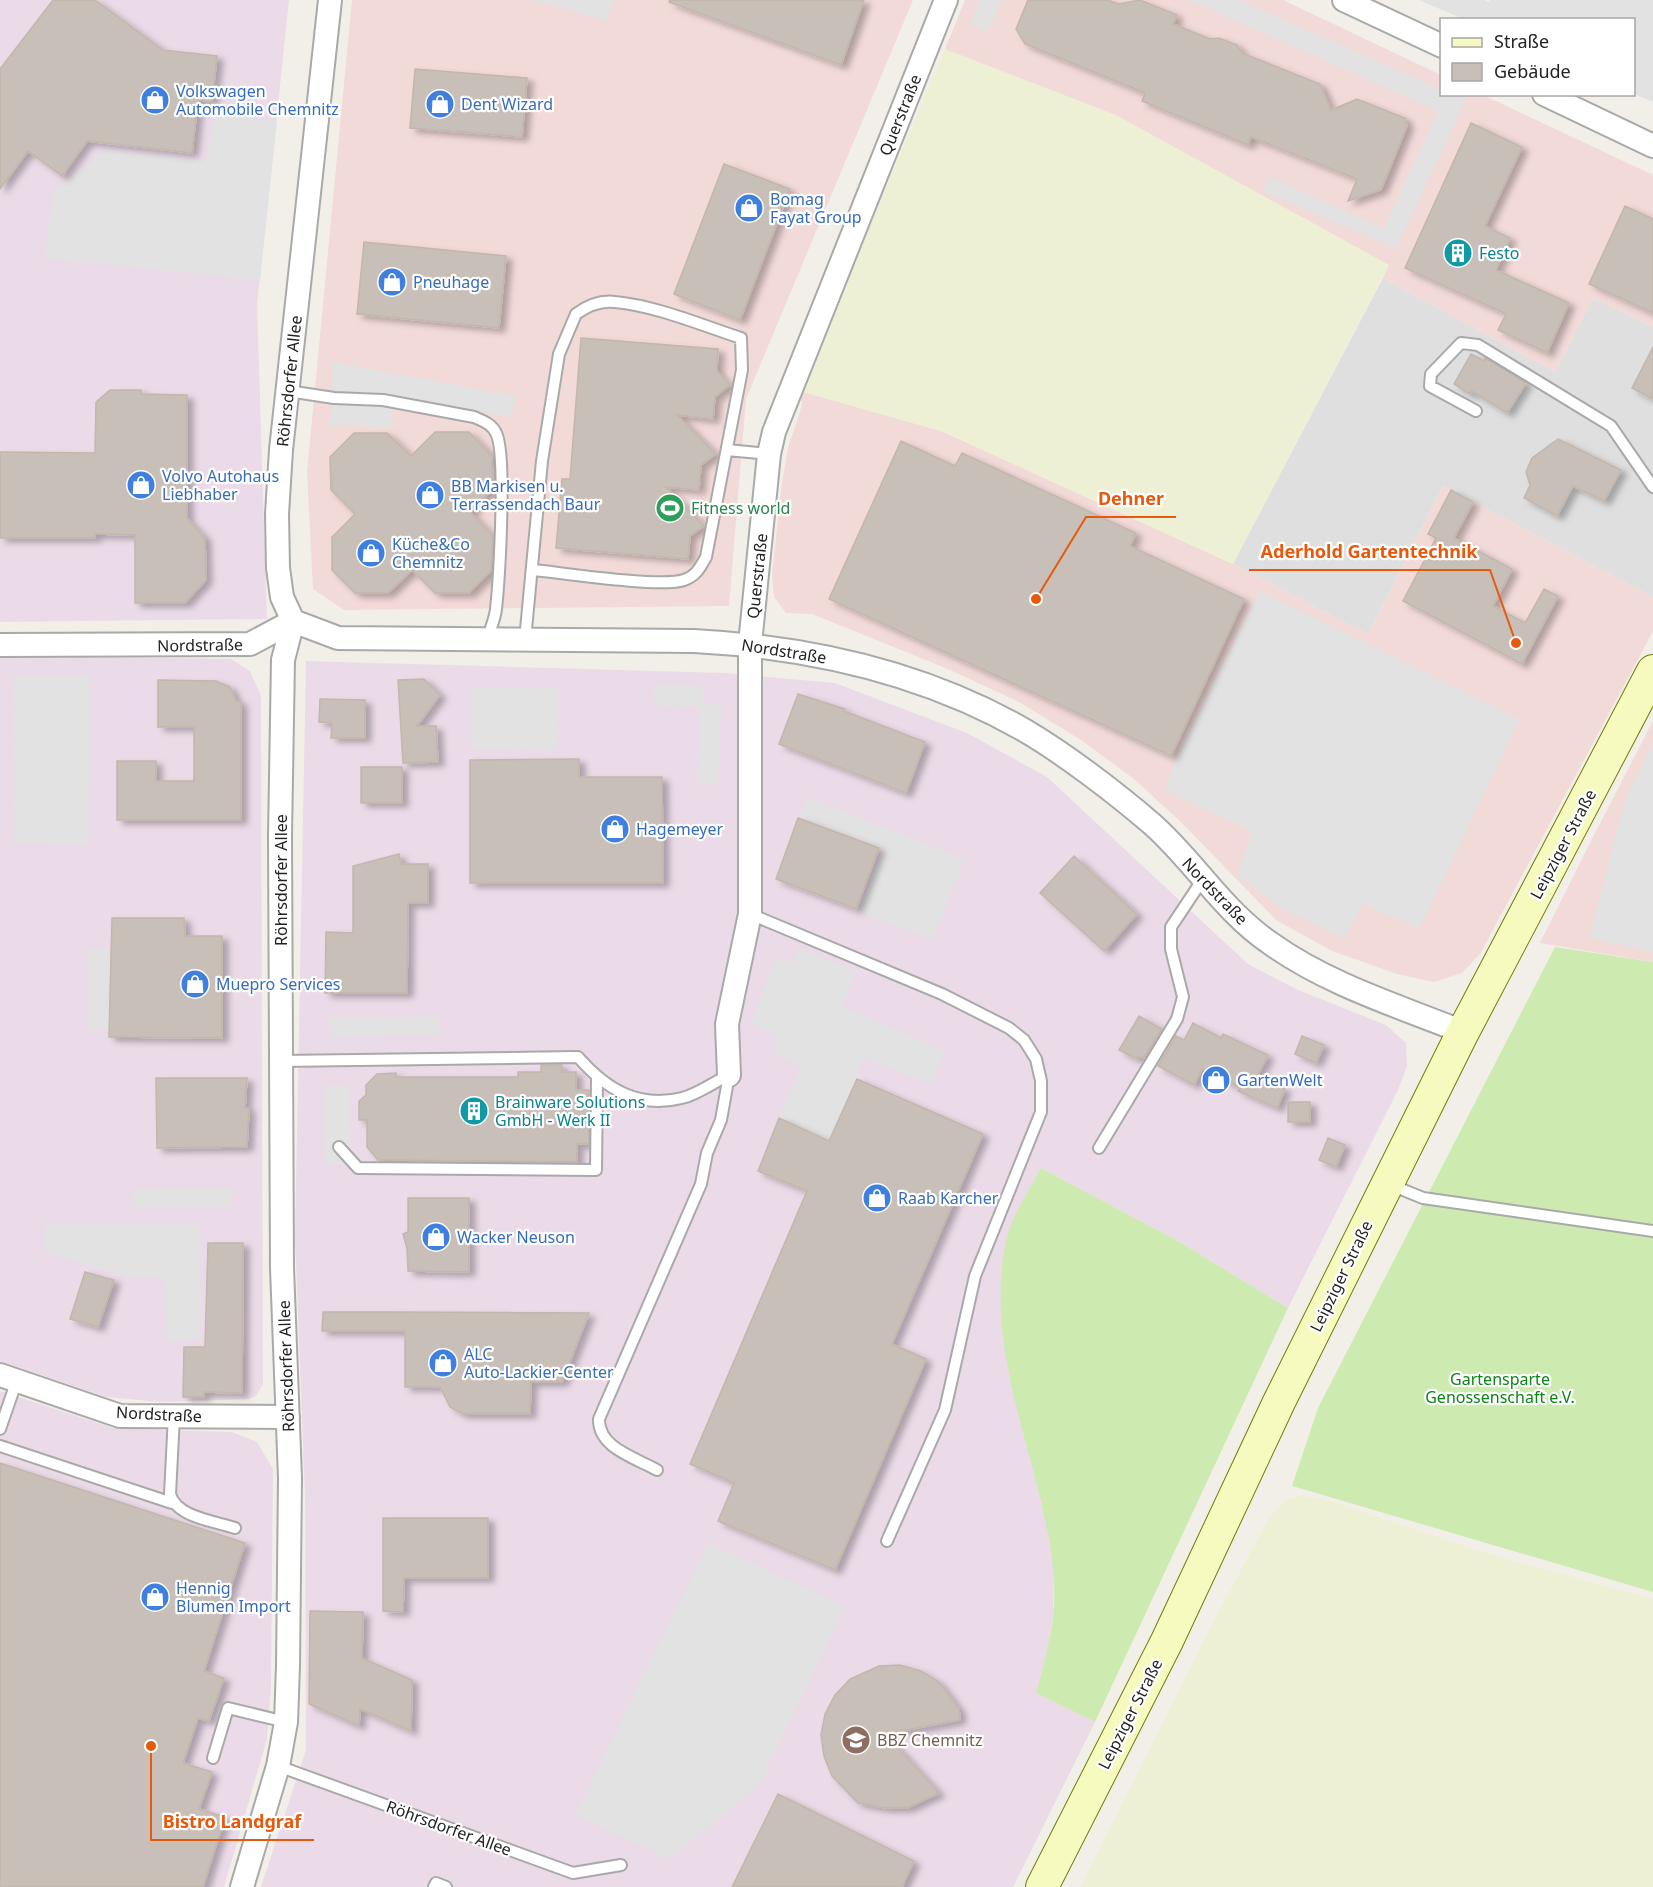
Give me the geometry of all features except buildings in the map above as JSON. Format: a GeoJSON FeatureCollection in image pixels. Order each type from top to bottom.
{"type":"FeatureCollection","features":[{"type":"Feature","properties":{"kind":"main road","name":"Leipziger Straße"},"geometry":{"type":"LineString","coordinates":[[1042,1887],[1167,1641],[1279,1402],[1463,1032],[1653,672]]}},
{"type":"Feature","properties":{"kind":"street","name":"Röhrsdorfer Allee"},"geometry":{"type":"LineString","coordinates":[[242,1887],[278,1766],[286,1722],[290,1478],[282,1268],[283,660],[293,621],[282,597],[278,568],[278,503],[330,0]]}},
{"type":"Feature","properties":{"kind":"street","name":"Querstraße"},"geometry":{"type":"LineString","coordinates":[[729,1075],[727,1024],[750,914],[750,644],[769,454],[774,432],[946,0]]}},
{"type":"Feature","properties":{"kind":"street"},"geometry":{"type":"LineString","coordinates":[[1344,0],[1440,45]]}},
{"type":"Feature","properties":{"kind":"street"},"geometry":{"type":"LineString","coordinates":[[1548,96],[1653,146]]}},
{"type":"Feature","properties":{"kind":"street","name":"Nordstraße"},"geometry":{"type":"LineString","coordinates":[[0,645],[250,644],[293,621],[338,638],[750,644],[848,661],[939,691],[1024,730],[1097,781],[1152,825],[1246,925],[1269,943],[1302,964],[1463,1032]]}},
{"type":"Feature","properties":{"kind":"street","name":"Nordstraße"},"geometry":{"type":"LineString","coordinates":[[8,1378],[120,1416],[288,1417]]}},
{"type":"Feature","properties":{"kind":"lane"},"geometry":{"type":"LineString","coordinates":[[525,641],[534,570],[542,461],[559,354],[576,314],[585,307],[614,302],[645,308],[741,338],[742,370],[706,557],[692,577],[668,583],[534,570]]}},
{"type":"Feature","properties":{"kind":"lane"},"geometry":{"type":"LineString","coordinates":[[1476,411],[1430,386],[1431,374],[1461,343],[1470,342],[1478,345],[1611,426],[1653,487]]}},
{"type":"Feature","properties":{"kind":"lane"},"geometry":{"type":"LineString","coordinates":[[288,391],[334,398],[383,400],[474,417],[488,423],[497,434],[501,462],[496,611],[487,641]]}},
{"type":"Feature","properties":{"kind":"lane"},"geometry":{"type":"LineString","coordinates":[[727,450],[769,454]]}},
{"type":"Feature","properties":{"kind":"lane"},"geometry":{"type":"LineString","coordinates":[[1099,1148],[1177,1019],[1183,997],[1171,949],[1171,927],[1203,879]]}},
{"type":"Feature","properties":{"kind":"lane"},"geometry":{"type":"LineString","coordinates":[[750,914],[942,994],[1009,1028],[1024,1040],[1036,1059],[1041,1081],[1041,1112],[975,1276],[945,1410],[887,1541]]}},
{"type":"Feature","properties":{"kind":"lane"},"geometry":{"type":"LineString","coordinates":[[281,1061],[578,1058],[597,1078],[627,1096],[649,1100],[682,1098],[729,1075]]}},
{"type":"Feature","properties":{"kind":"lane"},"geometry":{"type":"LineString","coordinates":[[657,1470],[612,1446],[603,1437],[599,1428],[600,1419],[701,1184],[707,1153],[721,1120],[729,1075]]}},
{"type":"Feature","properties":{"kind":"lane"},"geometry":{"type":"LineString","coordinates":[[339,1147],[358,1168],[596,1170],[597,1078]]}},
{"type":"Feature","properties":{"kind":"lane"},"geometry":{"type":"LineString","coordinates":[[1388,1183],[1423,1198],[1653,1231]]}},
{"type":"Feature","properties":{"kind":"lane"},"geometry":{"type":"LineString","coordinates":[[0,1429],[8,1378]]}},
{"type":"Feature","properties":{"kind":"lane"},"geometry":{"type":"LineString","coordinates":[[172,1503],[170,1494],[174,1416]]}},
{"type":"Feature","properties":{"kind":"lane"},"geometry":{"type":"LineString","coordinates":[[0,1446],[172,1503],[180,1510],[235,1528]]}},
{"type":"Feature","properties":{"kind":"lane"},"geometry":{"type":"LineString","coordinates":[[213,1758],[228,1708],[286,1722]]}},
{"type":"Feature","properties":{"kind":"lane","name":"Röhrsdorfer Allee"},"geometry":{"type":"LineString","coordinates":[[278,1766],[573,1873],[621,1865]]}},
{"type":"Feature","properties":{"kind":"lane"},"geometry":{"type":"LineString","coordinates":[[434,1887],[436,1883],[446,1887]]}},
{"type":"Feature","properties":{"kind":"shaded area"},"geometry":{"type":"Polygon","coordinates":[[[0,0],[289,0],[257,305],[267,619],[0,622],[0,0]]]}},
{"type":"Feature","properties":{"kind":"shaded area"},"geometry":{"type":"Polygon","coordinates":[[[352,0],[913,0],[746,399],[729,606],[344,610],[313,589],[307,472],[352,0]]]}},
{"type":"Feature","properties":{"kind":"shaded area"},"geometry":{"type":"Polygon","coordinates":[[[531,0],[614,0],[606,21],[531,0]]]}},
{"type":"Feature","properties":{"kind":"shaded area"},"geometry":{"type":"Polygon","coordinates":[[[965,0],[1283,0],[1440,75],[1440,96],[1485,96],[1653,175],[1653,327],[1593,298],[1555,372],[1383,278],[1388,266],[945,49],[965,0]]]}},
{"type":"Feature","properties":{"kind":"shaded area"},"geometry":{"type":"Polygon","coordinates":[[[980,0],[1001,0],[988,32],[970,25],[980,0]]]}},
{"type":"Feature","properties":{"kind":"shaded area"},"geometry":{"type":"Polygon","coordinates":[[[1189,0],[1239,0],[1440,89],[1440,96],[1458,96],[1466,99],[1396,249],[1263,191],[1269,177],[1384,228],[1438,111],[1189,0]]]}},
{"type":"Feature","properties":{"kind":"shaded area"},"geometry":{"type":"Polygon","coordinates":[[[1419,0],[1484,0],[1489,2],[1490,0],[1653,0],[1653,102],[1635,94],[1635,18],[1461,18],[1419,0]]]}},
{"type":"Feature","properties":{"kind":"shaded area"},"geometry":{"type":"Polygon","coordinates":[[[214,115],[277,121],[260,280],[44,258],[54,191],[103,151],[207,161],[214,115]]]}},
{"type":"Feature","properties":{"kind":"shaded area"},"geometry":{"type":"Polygon","coordinates":[[[1383,278],[1555,372],[1593,298],[1653,327],[1653,597],[1443,486],[1368,634],[1233,564],[1383,278]]]}},
{"type":"Feature","properties":{"kind":"shaded area"},"geometry":{"type":"Polygon","coordinates":[[[333,362],[516,396],[511,417],[394,398],[392,427],[330,425],[333,362]]]}},
{"type":"Feature","properties":{"kind":"shaded area"},"geometry":{"type":"Polygon","coordinates":[[[800,391],[941,431],[1233,564],[1368,634],[1443,486],[1653,597],[1653,631],[1480,954],[1462,973],[1434,982],[1397,974],[1332,951],[1276,920],[1183,824],[1134,779],[1081,740],[1019,702],[948,669],[812,614],[786,613],[774,597],[772,575],[782,482],[788,448],[802,405],[800,391]]]}},
{"type":"Feature","properties":{"kind":"shaded area"},"geometry":{"type":"Polygon","coordinates":[[[1260,591],[1520,719],[1419,929],[1363,904],[1344,938],[1288,912],[1237,876],[1252,832],[1165,790],[1177,756],[1260,591]]]}},
{"type":"Feature","properties":{"kind":"shaded area"},"geometry":{"type":"Polygon","coordinates":[[[0,656],[231,659],[250,671],[261,696],[263,1384],[256,1396],[249,1399],[160,1402],[106,1397],[0,1361],[0,656]]]}},
{"type":"Feature","properties":{"kind":"shaded area"},"geometry":{"type":"Polygon","coordinates":[[[306,661],[724,673],[835,683],[967,733],[1047,777],[1248,964],[1296,989],[1386,1025],[1406,1043],[1407,1066],[1398,1090],[1288,1308],[1176,1240],[1041,1168],[1047,1527],[1054,1570],[1053,1612],[1048,1654],[1036,1693],[1095,1722],[1013,1887],[261,1887],[306,1750],[305,1497],[295,1236],[306,661]]]}},
{"type":"Feature","properties":{"kind":"shaded area"},"geometry":{"type":"Polygon","coordinates":[[[90,675],[88,845],[14,843],[13,676],[90,675]]]}},
{"type":"Feature","properties":{"kind":"shaded area"},"geometry":{"type":"Polygon","coordinates":[[[653,685],[703,685],[702,703],[721,703],[718,784],[698,785],[700,707],[654,706],[653,685]]]}},
{"type":"Feature","properties":{"kind":"shaded area"},"geometry":{"type":"Polygon","coordinates":[[[472,687],[558,687],[557,750],[472,749],[472,687]]]}},
{"type":"Feature","properties":{"kind":"shaded area"},"geometry":{"type":"Polygon","coordinates":[[[1653,721],[1653,962],[1540,943],[1593,837],[1653,721]]]}},
{"type":"Feature","properties":{"kind":"shaded area"},"geometry":{"type":"Polygon","coordinates":[[[1653,743],[1653,952],[1589,938],[1625,801],[1653,743]]]}},
{"type":"Feature","properties":{"kind":"shaded area"},"geometry":{"type":"Polygon","coordinates":[[[807,797],[964,859],[933,939],[859,912],[884,849],[800,817],[807,797]]]}},
{"type":"Feature","properties":{"kind":"shaded area"},"geometry":{"type":"Polygon","coordinates":[[[799,948],[856,971],[842,1007],[945,1051],[931,1084],[864,1057],[829,1141],[779,1118],[801,1066],[772,1052],[777,1036],[751,1024],[776,957],[794,963],[799,948]]]}},
{"type":"Feature","properties":{"kind":"shaded area"},"geometry":{"type":"Polygon","coordinates":[[[88,949],[109,949],[109,1030],[88,1030],[88,949]]]}},
{"type":"Feature","properties":{"kind":"shaded area"},"geometry":{"type":"Polygon","coordinates":[[[438,1016],[439,1035],[331,1037],[330,1018],[438,1016]]]}},
{"type":"Feature","properties":{"kind":"shaded area"},"geometry":{"type":"Polygon","coordinates":[[[324,1085],[349,1085],[350,1164],[325,1164],[324,1085]]]}},
{"type":"Feature","properties":{"kind":"shaded area"},"geometry":{"type":"Polygon","coordinates":[[[231,1188],[231,1208],[133,1207],[133,1189],[231,1188]]]}},
{"type":"Feature","properties":{"kind":"shaded area"},"geometry":{"type":"Polygon","coordinates":[[[199,1223],[199,1340],[167,1341],[165,1277],[125,1277],[44,1251],[45,1224],[199,1223]]]}},
{"type":"Feature","properties":{"kind":"shaded area"},"geometry":{"type":"Polygon","coordinates":[[[0,1391],[113,1428],[232,1432],[257,1442],[273,1469],[271,1687],[267,1739],[224,1887],[0,1887],[0,1391]]]}},
{"type":"Feature","properties":{"kind":"shaded area"},"geometry":{"type":"Polygon","coordinates":[[[709,1543],[845,1607],[759,1785],[670,1859],[575,1815],[709,1543]]]}},
{"type":"Feature","properties":{"kind":"green space"},"geometry":{"type":"Polygon","coordinates":[[[945,49],[1116,115],[1389,265],[1233,564],[941,431],[800,391],[945,49]]]}},
{"type":"Feature","properties":{"kind":"green space","name":"Gartensparte Genossenschaft e.V."},"geometry":{"type":"Polygon","coordinates":[[[1555,947],[1653,962],[1653,1592],[1292,1486],[1318,1408],[1555,947]]]}},
{"type":"Feature","properties":{"kind":"green space"},"geometry":{"type":"Polygon","coordinates":[[[1041,1168],[1176,1240],[1288,1308],[1095,1722],[1036,1693],[1051,1631],[1054,1600],[1053,1568],[1047,1526],[1007,1363],[1002,1322],[1001,1280],[1010,1228],[1041,1168]]]}},
{"type":"Feature","properties":{"kind":"green space"},"geometry":{"type":"Polygon","coordinates":[[[1301,1496],[1324,1499],[1486,1553],[1653,1599],[1653,1887],[1080,1887],[1212,1624],[1269,1518],[1284,1501],[1301,1496]]]}},
{"type":"Feature","properties":{"kind":"place","name":"Volkswagen Automobile Chemnitz"},"geometry":{"type":"Point","coordinates":[155,100]}},
{"type":"Feature","properties":{"kind":"place","name":"Dent Wizard"},"geometry":{"type":"Point","coordinates":[440,104]}},
{"type":"Feature","properties":{"kind":"place","name":"Bomag Fayat Group"},"geometry":{"type":"Point","coordinates":[749,208]}},
{"type":"Feature","properties":{"kind":"place","name":"Festo"},"geometry":{"type":"Point","coordinates":[1458,253]}},
{"type":"Feature","properties":{"kind":"place","name":"Pneuhage"},"geometry":{"type":"Point","coordinates":[392,282]}},
{"type":"Feature","properties":{"kind":"place","name":"Volvo Autohaus Liebhaber"},"geometry":{"type":"Point","coordinates":[141,485]}},
{"type":"Feature","properties":{"kind":"place","name":"BB Markisen u. Terrassendach Baur"},"geometry":{"type":"Point","coordinates":[430,495]}},
{"type":"Feature","properties":{"kind":"place","name":"Fitness world"},"geometry":{"type":"Point","coordinates":[670,508]}},
{"type":"Feature","properties":{"kind":"place","name":"Küche&Co Chemnitz"},"geometry":{"type":"Point","coordinates":[371,553]}},
{"type":"Feature","properties":{"kind":"place","name":"Dehner"},"geometry":{"type":"Point","coordinates":[1036,599]}},
{"type":"Feature","properties":{"kind":"place","name":"Aderhold Gartentechnik"},"geometry":{"type":"Point","coordinates":[1516,643]}},
{"type":"Feature","properties":{"kind":"place","name":"Hagemeyer"},"geometry":{"type":"Point","coordinates":[615,829]}},
{"type":"Feature","properties":{"kind":"place","name":"Muepro Services"},"geometry":{"type":"Point","coordinates":[195,984]}},
{"type":"Feature","properties":{"kind":"place","name":"GartenWelt"},"geometry":{"type":"Point","coordinates":[1216,1080]}},
{"type":"Feature","properties":{"kind":"place","name":"Brainware Solutions GmbH - Werk II"},"geometry":{"type":"Point","coordinates":[474,1111]}},
{"type":"Feature","properties":{"kind":"place","name":"Raab Karcher"},"geometry":{"type":"Point","coordinates":[877,1198]}},
{"type":"Feature","properties":{"kind":"place","name":"Wacker Neuson"},"geometry":{"type":"Point","coordinates":[436,1237]}},
{"type":"Feature","properties":{"kind":"place","name":"ALC Auto-Lackier-Center"},"geometry":{"type":"Point","coordinates":[443,1363]}},
{"type":"Feature","properties":{"kind":"place","name":"Hennig Blumen Import"},"geometry":{"type":"Point","coordinates":[155,1597]}},
{"type":"Feature","properties":{"kind":"place","name":"BBZ Chemnitz"},"geometry":{"type":"Point","coordinates":[856,1740]}},
{"type":"Feature","properties":{"kind":"place","name":"Bistro Landgraf"},"geometry":{"type":"Point","coordinates":[151,1746]}}]}
